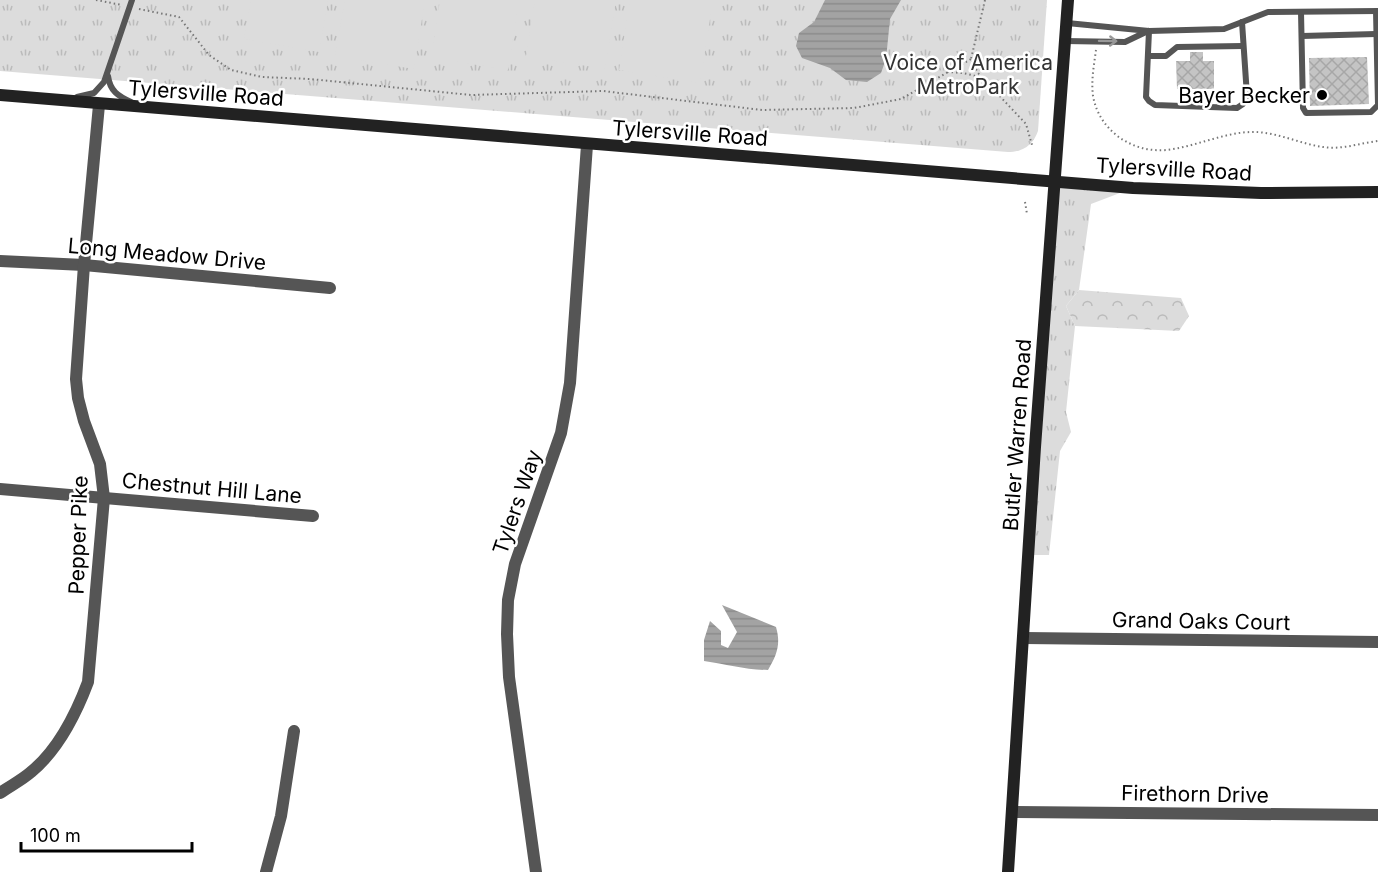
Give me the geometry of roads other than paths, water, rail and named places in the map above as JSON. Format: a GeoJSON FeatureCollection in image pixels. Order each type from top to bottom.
{"type":"FeatureCollection","features":[{"type":"Feature","properties":{"kind":"main road","name":"Butler Warren Road"},"geometry":{"type":"LineString","coordinates":[[1008,872],[1035,447],[1068,0]]}},
{"type":"Feature","properties":{"kind":"main road","name":"Tylersville Road"},"geometry":{"type":"LineString","coordinates":[[0,95],[99,105],[1055,182],[1201,191],[1378,192]]}},
{"type":"Feature","properties":{"kind":"street","name":"Pepper Pike"},"geometry":{"type":"LineString","coordinates":[[2,787],[31,772],[43,760],[68,725],[88,682],[104,498],[100,464],[84,421],[77,388],[84,265],[99,105]]}},
{"type":"Feature","properties":{"kind":"street","name":"Tylers Way"},"geometry":{"type":"LineString","coordinates":[[537,872],[510,677],[507,634],[508,600],[515,564],[561,433],[568,393],[576,324],[587,145]]}},
{"type":"Feature","properties":{"kind":"street","name":"Long Meadow Drive"},"geometry":{"type":"LineString","coordinates":[[0,261],[84,265],[330,288]]}},
{"type":"Feature","properties":{"kind":"street","name":"Chestnut Hill Lane"},"geometry":{"type":"LineString","coordinates":[[0,489],[313,516]]}},
{"type":"Feature","properties":{"kind":"street","name":"Grand Oaks Court"},"geometry":{"type":"LineString","coordinates":[[1024,638],[1378,642]]}},
{"type":"Feature","properties":{"kind":"street"},"geometry":{"type":"LineString","coordinates":[[266,872],[281,816],[294,731]]}},
{"type":"Feature","properties":{"kind":"street","name":"Firethorn Drive"},"geometry":{"type":"LineString","coordinates":[[1012,812],[1378,815]]}},
{"type":"Feature","properties":{"kind":"lane"},"geometry":{"type":"LineString","coordinates":[[55,100],[94,93],[100,88],[108,75],[132,0]]}},
{"type":"Feature","properties":{"kind":"lane"},"geometry":{"type":"LineString","coordinates":[[1066,23],[1149,31],[1224,29],[1268,12],[1377,11],[1378,105],[1371,112],[1306,113],[1303,108],[1301,12]]}},
{"type":"Feature","properties":{"kind":"lane"},"geometry":{"type":"LineString","coordinates":[[1149,31],[1146,97],[1149,101],[1155,105],[1237,108],[1243,104],[1247,96],[1242,22]]}},
{"type":"Feature","properties":{"kind":"lane"},"geometry":{"type":"LineString","coordinates":[[1065,41],[1125,42],[1149,31]]}},
{"type":"Feature","properties":{"kind":"lane"},"geometry":{"type":"LineString","coordinates":[[1302,36],[1376,34]]}},
{"type":"Feature","properties":{"kind":"lane"},"geometry":{"type":"LineString","coordinates":[[1148,56],[1166,56],[1177,47],[1243,46]]}},
{"type":"Feature","properties":{"kind":"lane"},"geometry":{"type":"LineString","coordinates":[[108,75],[113,91],[120,97],[145,108]]}},
{"type":"Feature","properties":{"kind":"place","name":"Bayer Becker"},"geometry":{"type":"Point","coordinates":[1322,95]}},
{"type":"Feature","properties":{"kind":"park label","name":"Voice of America MetroPark"},"geometry":{"type":"Point","coordinates":[968,74]}}]}
